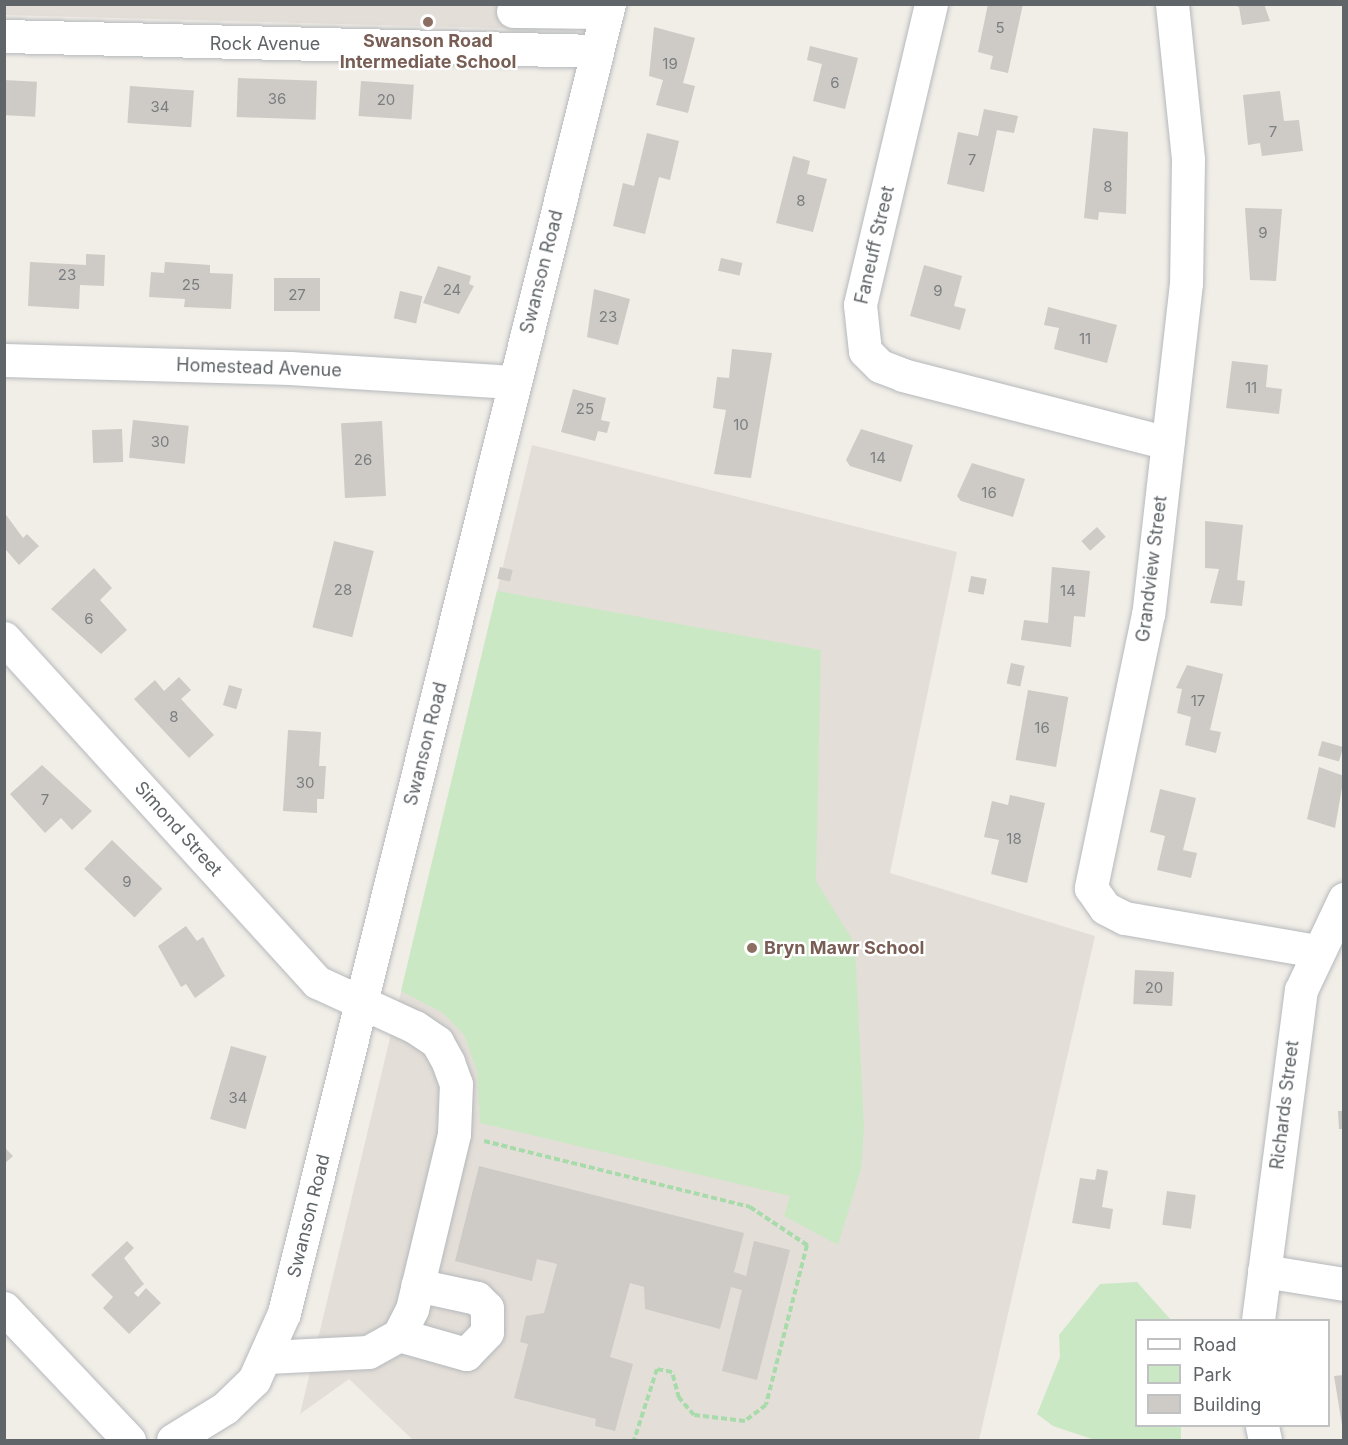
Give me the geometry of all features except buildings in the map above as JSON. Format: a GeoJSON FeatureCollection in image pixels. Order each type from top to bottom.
{"type":"FeatureCollection","features":[{"type":"Feature","properties":{"kind":"street","name":"Faneuff Street"},"geometry":{"type":"LineString","coordinates":[[931,4],[860,305],[865,351],[880,366],[903,375],[1167,443]]}},
{"type":"Feature","properties":{"kind":"street","name":"Grandview Street"},"geometry":{"type":"LineString","coordinates":[[1172,4],[1188,159],[1189,231],[1167,443],[1140,666],[1091,888],[1105,908],[1125,918],[1316,951]]}},
{"type":"Feature","properties":{"kind":"street"},"geometry":{"type":"LineString","coordinates":[[513,10],[608,8]]}},
{"type":"Feature","properties":{"kind":"street","name":"Swanson Road"},"geometry":{"type":"LineString","coordinates":[[173,1440],[225,1408],[268,1357],[363,1002],[608,8]]}},
{"type":"Feature","properties":{"kind":"street","name":"Rock Avenue"},"geometry":{"type":"LineString","coordinates":[[4,36],[597,51]]}},
{"type":"Feature","properties":{"kind":"street","name":"Homestead Avenue"},"geometry":{"type":"LineString","coordinates":[[4,360],[290,368],[514,382]]}},
{"type":"Feature","properties":{"kind":"street","name":"Simond Street"},"geometry":{"type":"LineString","coordinates":[[4,638],[317,982],[363,1002],[436,1042],[456,1084],[454,1134],[417,1286],[399,1335]]}},
{"type":"Feature","properties":{"kind":"street","name":"Richards Street"},"geometry":{"type":"LineString","coordinates":[[1258,1319],[1296,1019],[1316,951],[1344,900]]}},
{"type":"Feature","properties":{"kind":"street"},"geometry":{"type":"LineString","coordinates":[[1264,1271],[1344,1284]]}},
{"type":"Feature","properties":{"kind":"street"},"geometry":{"type":"LineString","coordinates":[[268,1357],[368,1352],[399,1335],[466,1354],[487,1332],[487,1308],[477,1298],[417,1286]]}},
{"type":"Feature","properties":{"kind":"street"},"geometry":{"type":"LineString","coordinates":[[4,1308],[129,1440]]}},
{"type":"Feature","properties":{"kind":"path"},"geometry":{"type":"LineString","coordinates":[[454,1134],[750,1208],[807,1245],[766,1405],[745,1421],[693,1415],[679,1398],[672,1372],[657,1369],[634,1440]]}},
{"type":"Feature","properties":{"kind":"shaded area","name":"Swanson Road Intermediate School"},"geometry":{"type":"Polygon","coordinates":[[[5,4],[574,5],[567,30],[5,15],[5,4]]]}},
{"type":"Feature","properties":{"kind":"shaded area","name":"Bryn Mawr School"},"geometry":{"type":"Polygon","coordinates":[[[532,445],[957,552],[890,873],[1095,936],[979,1440],[413,1440],[349,1379],[300,1414],[532,445]]]}},
{"type":"Feature","properties":{"kind":"green space"},"geometry":{"type":"Polygon","coordinates":[[[497,591],[821,650],[816,881],[855,944],[864,1128],[861,1169],[838,1245],[784,1216],[790,1196],[480,1123],[477,1071],[464,1035],[443,1013],[401,991],[497,591]]]}},
{"type":"Feature","properties":{"kind":"green space"},"geometry":{"type":"Polygon","coordinates":[[[1137,1282],[1170,1319],[1135,1319],[1135,1427],[1181,1427],[1181,1440],[1095,1440],[1053,1426],[1037,1414],[1060,1357],[1059,1335],[1100,1284],[1137,1282]]]}},
{"type":"Feature","properties":{"kind":"place","name":"Swanson Road Intermediate School"},"geometry":{"type":"Point","coordinates":[428,22]}},
{"type":"Feature","properties":{"kind":"place","name":"Bryn Mawr School"},"geometry":{"type":"Point","coordinates":[752,948]}}]}
